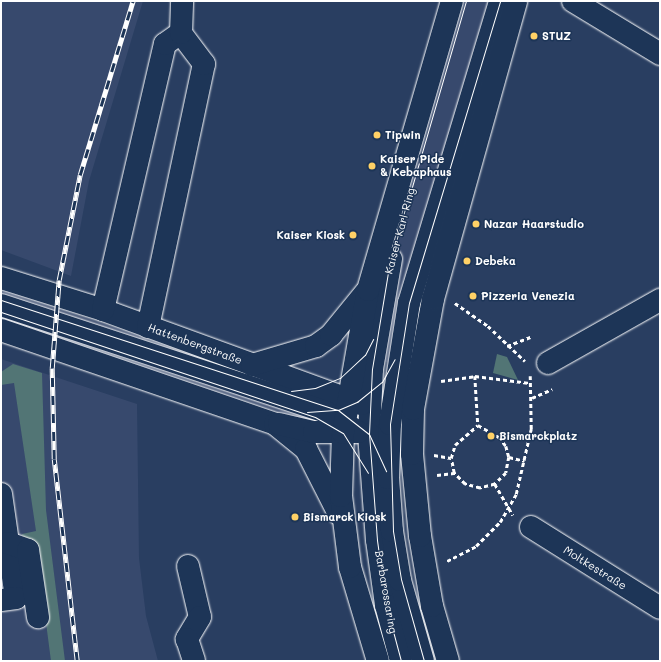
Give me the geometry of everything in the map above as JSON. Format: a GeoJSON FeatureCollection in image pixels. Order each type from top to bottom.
{"type":"FeatureCollection","features":[{"type":"Feature","properties":{"kind":"street"},"geometry":{"type":"LineString","coordinates":[[148,327],[155,286],[204,64],[181,33],[182,1]]}},
{"type":"Feature","properties":{"kind":"street","name":"Kaiser-Karl-Ring"},"geometry":{"type":"LineString","coordinates":[[368,290],[452,1]]}},
{"type":"Feature","properties":{"kind":"street","name":"Kaiser-Karl-Ring"},"geometry":{"type":"LineString","coordinates":[[370,397],[378,324],[389,266],[466,1]]}},
{"type":"Feature","properties":{"kind":"street"},"geometry":{"type":"LineString","coordinates":[[423,661],[400,580],[388,478],[390,424],[400,347],[409,303],[500,1]]}},
{"type":"Feature","properties":{"kind":"street"},"geometry":{"type":"LineString","coordinates":[[448,661],[424,562],[420,454],[413,408],[442,300],[516,1]]}},
{"type":"Feature","properties":{"kind":"street"},"geometry":{"type":"LineString","coordinates":[[573,1],[660,54]]}},
{"type":"Feature","properties":{"kind":"street"},"geometry":{"type":"LineString","coordinates":[[103,310],[113,274],[165,44],[181,33]]}},
{"type":"Feature","properties":{"kind":"street","name":"Hattenbergstraße"},"geometry":{"type":"LineString","coordinates":[[1,278],[103,310],[252,365],[316,346],[331,335],[368,290]]}},
{"type":"Feature","properties":{"kind":"street"},"geometry":{"type":"LineString","coordinates":[[368,290],[347,398],[356,432],[388,478]]}},
{"type":"Feature","properties":{"kind":"street"},"geometry":{"type":"LineString","coordinates":[[536,366],[660,300]]}},
{"type":"Feature","properties":{"kind":"street","name":"Hattenbergstraße"},"geometry":{"type":"LineString","coordinates":[[1,305],[292,401]]}},
{"type":"Feature","properties":{"kind":"street"},"geometry":{"type":"LineString","coordinates":[[1,330],[275,424],[356,432],[390,424],[413,408]]}},
{"type":"Feature","properties":{"kind":"street"},"geometry":{"type":"LineString","coordinates":[[374,653],[350,567],[344,528],[340,472],[370,397],[389,372],[400,347]]}},
{"type":"Feature","properties":{"kind":"street"},"geometry":{"type":"LineString","coordinates":[[252,365],[347,398]]}},
{"type":"Feature","properties":{"kind":"street"},"geometry":{"type":"LineString","coordinates":[[292,401],[370,397]]}},
{"type":"Feature","properties":{"kind":"street"},"geometry":{"type":"LineString","coordinates":[[370,397],[390,424],[420,454]]}},
{"type":"Feature","properties":{"kind":"street"},"geometry":{"type":"LineString","coordinates":[[292,401],[356,432]]}},
{"type":"Feature","properties":{"kind":"street"},"geometry":{"type":"LineString","coordinates":[[275,424],[306,449],[344,528]]}},
{"type":"Feature","properties":{"kind":"street","name":"Barbarossaring"},"geometry":{"type":"LineString","coordinates":[[356,432],[375,523],[386,605],[401,661]]}},
{"type":"Feature","properties":{"kind":"street"},"geometry":{"type":"LineString","coordinates":[[1,494],[16,598],[1,600]]}},
{"type":"Feature","properties":{"kind":"street","name":"Moltkestraße"},"geometry":{"type":"LineString","coordinates":[[522,522],[660,608]]}},
{"type":"Feature","properties":{"kind":"street"},"geometry":{"type":"LineString","coordinates":[[8,543],[28,550],[38,617]]}},
{"type":"Feature","properties":{"kind":"street"},"geometry":{"type":"LineString","coordinates":[[188,566],[200,617],[187,639],[194,661]]}},
{"type":"Feature","properties":{"kind":"path"},"geometry":{"type":"LineString","coordinates":[[440,563],[476,546],[500,522],[509,506],[526,461],[532,398],[530,383],[536,366],[507,346],[488,326],[442,300]]}},
{"type":"Feature","properties":{"kind":"path"},"geometry":{"type":"LineString","coordinates":[[507,346],[530,337]]}},
{"type":"Feature","properties":{"kind":"path"},"geometry":{"type":"LineString","coordinates":[[435,381],[475,376],[530,383]]}},
{"type":"Feature","properties":{"kind":"path"},"geometry":{"type":"LineString","coordinates":[[475,376],[478,425]]}},
{"type":"Feature","properties":{"kind":"path"},"geometry":{"type":"LineString","coordinates":[[532,398],[552,389]]}},
{"type":"Feature","properties":{"kind":"path"},"geometry":{"type":"LineString","coordinates":[[432,474],[454,473],[473,486],[495,484],[506,473],[510,457],[499,437],[478,425]]}},
{"type":"Feature","properties":{"kind":"path"},"geometry":{"type":"LineString","coordinates":[[454,473],[451,458],[455,445],[478,425]]}},
{"type":"Feature","properties":{"kind":"path"},"geometry":{"type":"LineString","coordinates":[[420,454],[451,458]]}},
{"type":"Feature","properties":{"kind":"path"},"geometry":{"type":"LineString","coordinates":[[510,457],[526,461]]}},
{"type":"Feature","properties":{"kind":"path"},"geometry":{"type":"LineString","coordinates":[[495,484],[509,506],[522,522]]}},
{"type":"Feature","properties":{"kind":"shaded area"},"geometry":{"type":"Polygon","coordinates":[[[1,1],[143,1],[89,181],[71,276],[1,250],[1,1]]]}},
{"type":"Feature","properties":{"kind":"shaded area"},"geometry":{"type":"Polygon","coordinates":[[[460,1],[506,1],[407,380],[400,365],[360,356],[460,1]]]}},
{"type":"Feature","properties":{"kind":"shaded area"},"geometry":{"type":"Polygon","coordinates":[[[1,289],[325,398],[328,423],[308,422],[1,319],[1,289]]]}},
{"type":"Feature","properties":{"kind":"shaded area"},"geometry":{"type":"Polygon","coordinates":[[[1,359],[137,404],[139,558],[146,616],[158,661],[1,661],[1,359]]]}},
{"type":"Feature","properties":{"kind":"green space"},"geometry":{"type":"Polygon","coordinates":[[[497,354],[507,357],[518,380],[493,373],[497,354]]]}},
{"type":"Feature","properties":{"kind":"green space"},"geometry":{"type":"Polygon","coordinates":[[[13,364],[42,373],[46,510],[65,661],[51,661],[45,615],[22,534],[36,531],[14,383],[1,385],[1,372],[13,364]]]}},
{"type":"Feature","properties":{"kind":"tram line"},"geometry":{"type":"LineString","coordinates":[[401,661],[386,605],[377,540],[369,434],[372,369],[389,266],[466,1]]}},
{"type":"Feature","properties":{"kind":"tram line"},"geometry":{"type":"LineString","coordinates":[[424,661],[401,579],[393,531],[390,424],[409,303],[500,1]]}},
{"type":"Feature","properties":{"kind":"tram line"},"geometry":{"type":"LineString","coordinates":[[1,300],[338,410],[369,434],[386,471]]}},
{"type":"Feature","properties":{"kind":"tram line"},"geometry":{"type":"LineString","coordinates":[[1,312],[315,417],[343,433],[368,473]]}},
{"type":"Feature","properties":{"kind":"tram line"},"geometry":{"type":"LineString","coordinates":[[291,391],[315,388],[340,378],[365,355],[373,339]]}},
{"type":"Feature","properties":{"kind":"tram line"},"geometry":{"type":"LineString","coordinates":[[307,412],[338,410],[357,402],[382,382],[395,359]]}},
{"type":"Feature","properties":{"kind":"railway"},"geometry":{"type":"LineString","coordinates":[[77,661],[54,459],[52,368],[59,280],[80,175],[133,1]]}},
{"type":"Feature","properties":{"kind":"place","name":"STUZ"},"geometry":{"type":"Point","coordinates":[534,36]}},
{"type":"Feature","properties":{"kind":"place","name":"Tipwin"},"geometry":{"type":"Point","coordinates":[377,135]}},
{"type":"Feature","properties":{"kind":"place","name":"Kaiser Pide & Kebaphaus"},"geometry":{"type":"Point","coordinates":[372,166]}},
{"type":"Feature","properties":{"kind":"place","name":"Nazar Haarstudio"},"geometry":{"type":"Point","coordinates":[476,224]}},
{"type":"Feature","properties":{"kind":"place","name":"Kaiser Kiosk"},"geometry":{"type":"Point","coordinates":[353,235]}},
{"type":"Feature","properties":{"kind":"place","name":"Debeka"},"geometry":{"type":"Point","coordinates":[467,261]}},
{"type":"Feature","properties":{"kind":"place","name":"Pizzeria Venezia"},"geometry":{"type":"Point","coordinates":[473,296]}},
{"type":"Feature","properties":{"kind":"place","name":"Bismarckplatz"},"geometry":{"type":"Point","coordinates":[491,436]}},
{"type":"Feature","properties":{"kind":"place","name":"Bismarck Kiosk"},"geometry":{"type":"Point","coordinates":[295,517]}}]}
